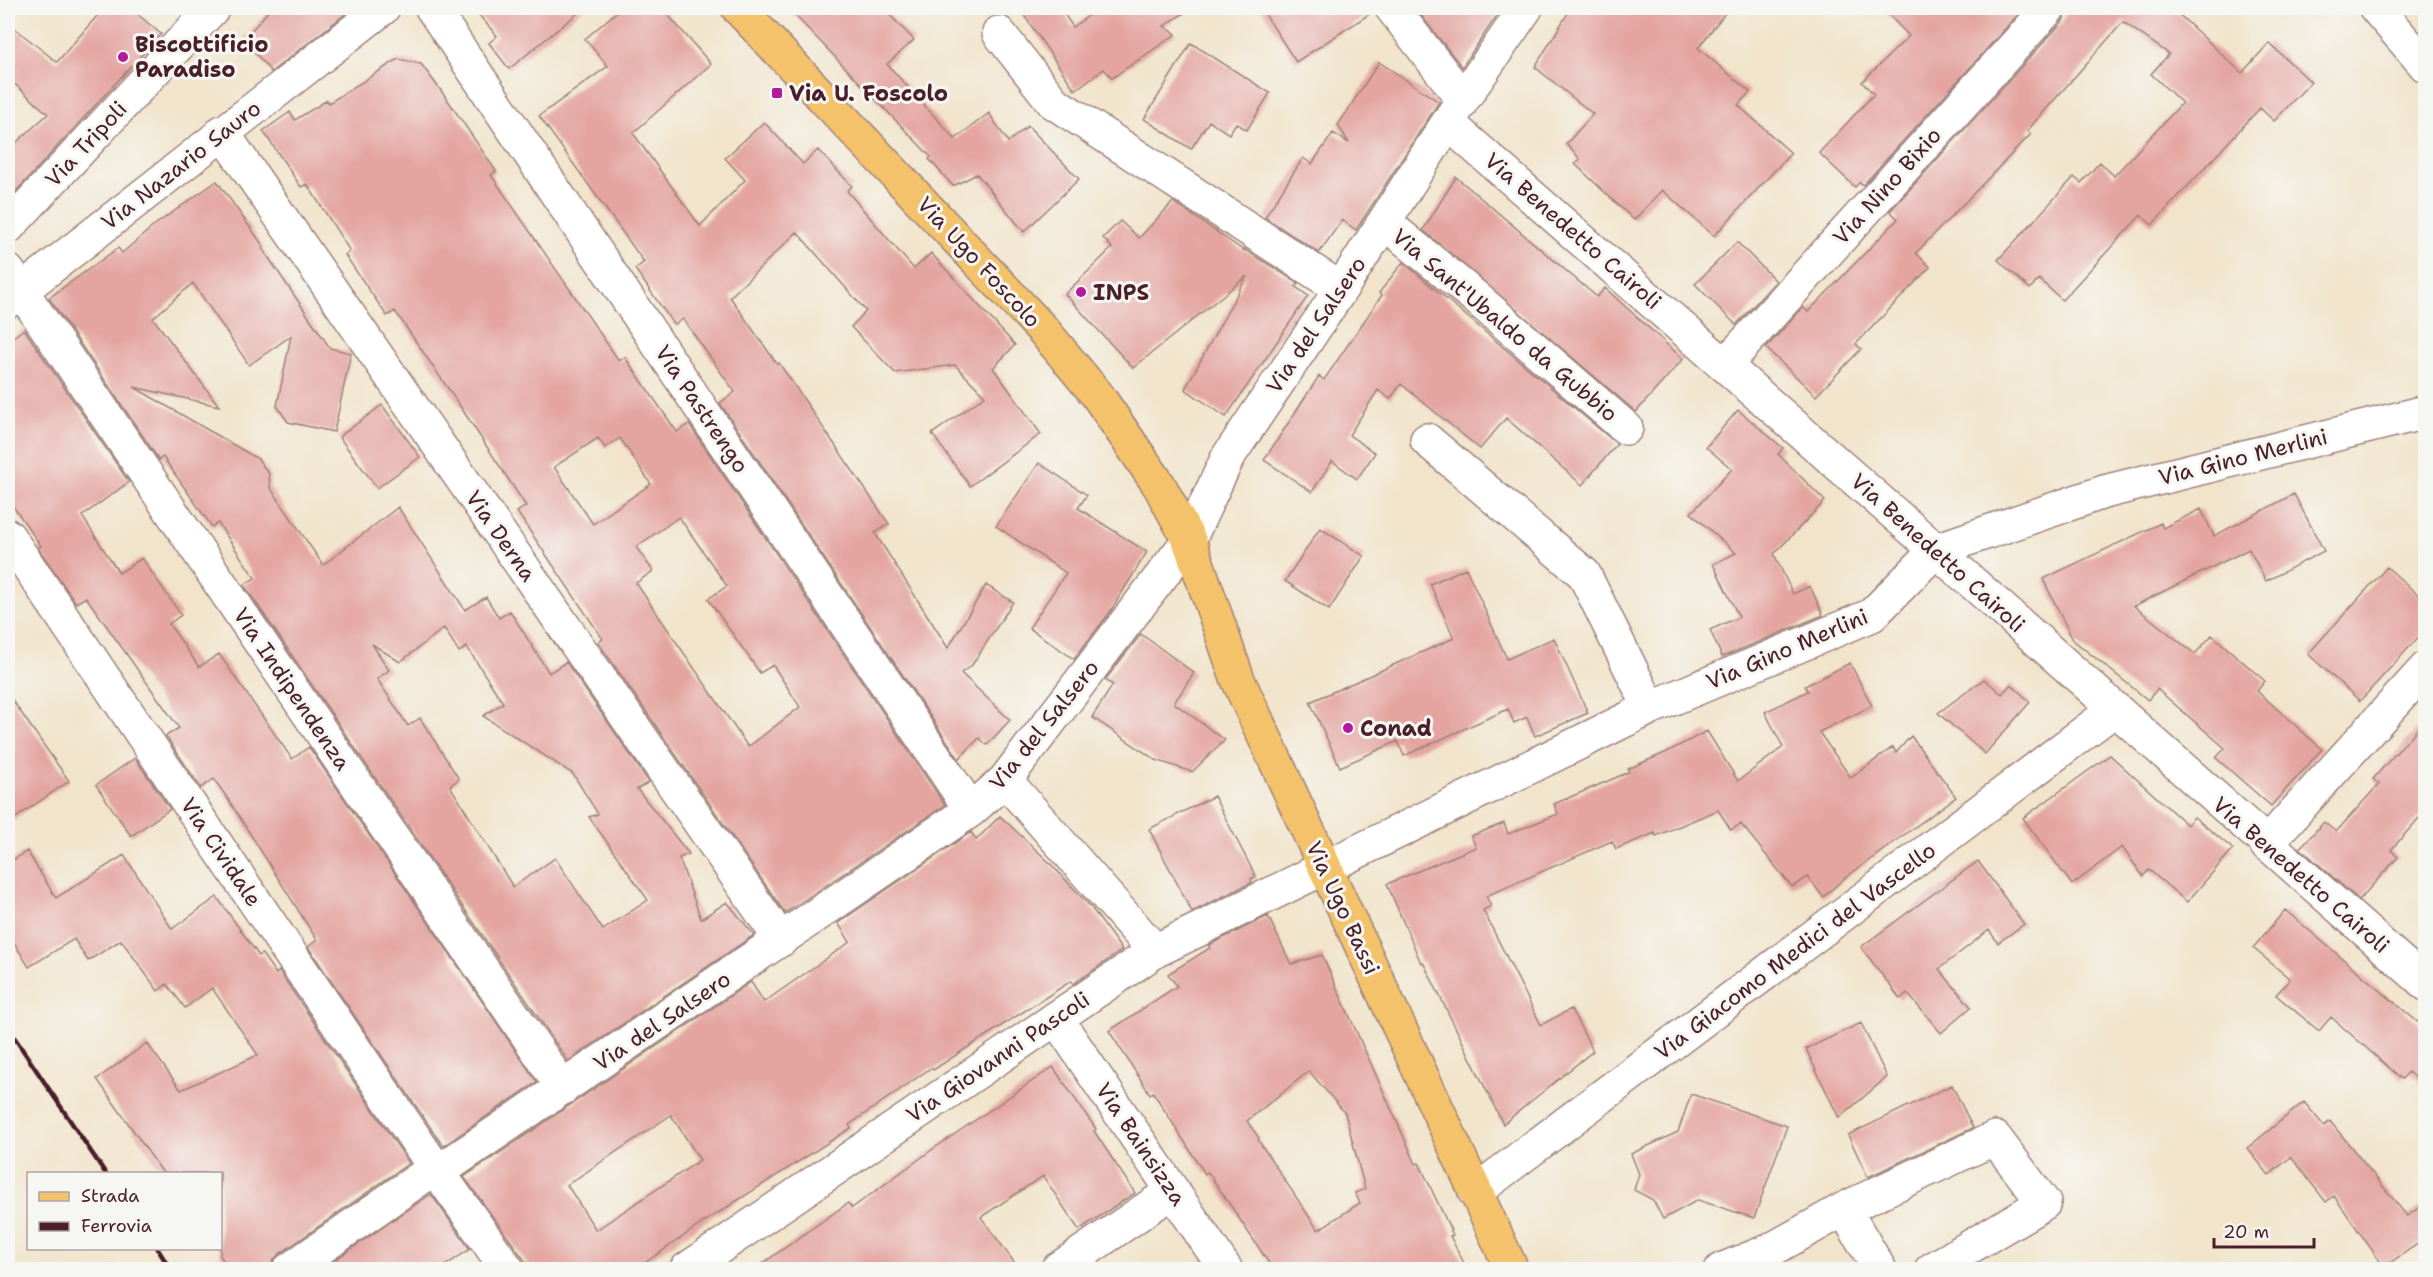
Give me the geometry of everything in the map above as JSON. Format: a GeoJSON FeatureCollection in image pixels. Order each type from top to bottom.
{"type":"FeatureCollection","features":[{"type":"Feature","properties":{"kind":"main road","name":"Via Ugo Foscolo"},"geometry":{"type":"LineString","coordinates":[[738,8],[1044,331],[1098,396],[1159,485],[1189,540]]}},
{"type":"Feature","properties":{"kind":"main road","name":"Via Ugo Bassi"},"geometry":{"type":"LineString","coordinates":[[1189,540],[1238,680],[1512,1269]]}},
{"type":"Feature","properties":{"kind":"street","name":"Via Tripoli"},"geometry":{"type":"LineString","coordinates":[[8,227],[213,8]]}},
{"type":"Feature","properties":{"kind":"street","name":"Via Nazario Sauro"},"geometry":{"type":"LineString","coordinates":[[12,287],[222,132],[383,8]]}},
{"type":"Feature","properties":{"kind":"street","name":"Via Pastrengo"},"geometry":{"type":"LineString","coordinates":[[432,8],[971,810]]}},
{"type":"Feature","properties":{"kind":"street","name":"Via Benedetto Cairoli"},"geometry":{"type":"LineString","coordinates":[[1392,8],[1456,111],[1725,365],[2426,984]]}},
{"type":"Feature","properties":{"kind":"street","name":"Via del Salsero"},"geometry":{"type":"LineString","coordinates":[[288,1269],[563,1088],[781,940],[971,810],[1005,780],[1189,540],[1227,457],[1526,8]]}},
{"type":"Feature","properties":{"kind":"street","name":"Via Nino Bixio"},"geometry":{"type":"LineString","coordinates":[[1725,365],[2049,8]]}},
{"type":"Feature","properties":{"kind":"street"},"geometry":{"type":"LineString","coordinates":[[2376,8],[2426,66]]}},
{"type":"Feature","properties":{"kind":"street"},"geometry":{"type":"LineString","coordinates":[[999,33],[1053,102],[1341,289]]}},
{"type":"Feature","properties":{"kind":"street","name":"Via Derna"},"geometry":{"type":"LineString","coordinates":[[222,132],[781,940]]}},
{"type":"Feature","properties":{"kind":"street","name":"Via Sant'Ubaldo da Gubbio"},"geometry":{"type":"LineString","coordinates":[[1384,222],[1474,296],[1626,428]]}},
{"type":"Feature","properties":{"kind":"street","name":"Via Indipendenza"},"geometry":{"type":"LineString","coordinates":[[12,287],[563,1088]]}},
{"type":"Feature","properties":{"kind":"street","name":"Via Gino Merlini"},"geometry":{"type":"LineString","coordinates":[[1324,866],[1650,708],[1872,615],[1936,550],[2104,492],[2426,412]]}},
{"type":"Feature","properties":{"kind":"street"},"geometry":{"type":"LineString","coordinates":[[1427,440],[1584,574],[1650,708]]}},
{"type":"Feature","properties":{"kind":"street","name":"Via Cividale"},"geometry":{"type":"LineString","coordinates":[[8,536],[437,1170],[508,1269]]}},
{"type":"Feature","properties":{"kind":"street"},"geometry":{"type":"LineString","coordinates":[[2266,844],[2426,669]]}},
{"type":"Feature","properties":{"kind":"street","name":"Via Giacomo Medici del Vascello"},"geometry":{"type":"LineString","coordinates":[[1475,1192],[2114,710]]}},
{"type":"Feature","properties":{"kind":"street"},"geometry":{"type":"LineString","coordinates":[[1005,780],[1155,951]]}},
{"type":"Feature","properties":{"kind":"street","name":"Via Giovanni Pascoli"},"geometry":{"type":"LineString","coordinates":[[686,1269],[1155,951],[1324,866]]}},
{"type":"Feature","properties":{"kind":"street","name":"Via Bainsizza"},"geometry":{"type":"LineString","coordinates":[[1056,1018],[1226,1269]]}},
{"type":"Feature","properties":{"kind":"street"},"geometry":{"type":"LineString","coordinates":[[1721,1269],[1776,1260],[1844,1209],[1995,1138],[2044,1203],[1931,1269]]}},
{"type":"Feature","properties":{"kind":"street"},"geometry":{"type":"LineString","coordinates":[[1058,1269],[1173,1191]]}},
{"type":"Feature","properties":{"kind":"street"},"geometry":{"type":"LineString","coordinates":[[1844,1209],[1880,1269]]}},
{"type":"Feature","properties":{"kind":"building"},"geometry":{"type":"Polygon","coordinates":[[[104,8],[130,8],[161,34],[8,200],[8,150],[48,114],[8,78],[8,23],[57,62],[104,8]]]}},
{"type":"Feature","properties":{"kind":"building"},"geometry":{"type":"Polygon","coordinates":[[[271,8],[353,8],[271,72],[244,39],[271,8]]]}},
{"type":"Feature","properties":{"kind":"building"},"geometry":{"type":"Polygon","coordinates":[[[473,8],[584,8],[509,69],[489,43],[497,36],[473,8]]]}},
{"type":"Feature","properties":{"kind":"building"},"geometry":{"type":"Polygon","coordinates":[[[621,8],[662,8],[711,64],[633,133],[700,226],[745,180],[725,158],[764,122],[803,164],[818,150],[852,186],[847,191],[914,269],[931,253],[1015,345],[993,368],[1041,434],[970,486],[932,434],[985,396],[955,365],[895,373],[851,327],[866,311],[797,232],[730,297],[777,364],[779,363],[889,524],[875,533],[948,648],[986,585],[1013,602],[972,665],[961,673],[1010,720],[987,745],[979,738],[959,759],[720,403],[735,392],[683,319],[674,325],[635,269],[644,262],[539,116],[608,66],[585,39],[621,8]]]}},
{"type":"Feature","properties":{"kind":"building"},"geometry":{"type":"Polygon","coordinates":[[[788,8],[883,8],[914,40],[887,64],[955,139],[989,113],[1008,142],[1028,126],[1079,179],[1024,232],[977,174],[953,186],[929,159],[931,157],[788,8]]]}},
{"type":"Feature","properties":{"kind":"building"},"geometry":{"type":"Polygon","coordinates":[[[1019,8],[1060,8],[1073,27],[1099,8],[1192,8],[1164,26],[1176,34],[1112,78],[1104,69],[1075,90],[1019,8]]]}},
{"type":"Feature","properties":{"kind":"building"},"geometry":{"type":"Polygon","coordinates":[[[1261,8],[1374,8],[1374,11],[1296,62],[1261,8]]]}},
{"type":"Feature","properties":{"kind":"building"},"geometry":{"type":"Polygon","coordinates":[[[1415,8],[1502,8],[1462,67],[1415,8]]]}},
{"type":"Feature","properties":{"kind":"building"},"geometry":{"type":"Polygon","coordinates":[[[1571,8],[1729,8],[1698,48],[1750,92],[1738,105],[1791,153],[1714,236],[1662,190],[1634,220],[1575,164],[1580,159],[1566,144],[1593,114],[1535,67],[1571,8]]]}},
{"type":"Feature","properties":{"kind":"building"},"geometry":{"type":"Polygon","coordinates":[[[1882,8],[2024,8],[1863,185],[1860,182],[1855,187],[1819,153],[1874,94],[1862,82],[1909,36],[1882,8]]]}},
{"type":"Feature","properties":{"kind":"building"},"geometry":{"type":"Polygon","coordinates":[[[2067,8],[2172,8],[2242,73],[2269,43],[2311,82],[2274,121],[2260,108],[2152,225],[2141,215],[2062,300],[2039,279],[2030,289],[1998,260],[2074,177],[2081,183],[2100,162],[2114,176],[2182,103],[2151,74],[2169,54],[2123,22],[2027,131],[2031,134],[1916,253],[1930,267],[1856,344],[1861,349],[1816,396],[1766,348],[1803,307],[1808,312],[1898,219],[1890,211],[2063,21],[2067,8]]]}},
{"type":"Feature","properties":{"kind":"building"},"geometry":{"type":"Polygon","coordinates":[[[1191,43],[1270,93],[1247,130],[1236,123],[1229,134],[1209,121],[1191,149],[1144,119],[1191,43]]]}},
{"type":"Feature","properties":{"kind":"building"},"geometry":{"type":"Polygon","coordinates":[[[398,59],[421,64],[496,171],[491,175],[619,361],[625,357],[677,432],[689,424],[945,805],[785,913],[598,642],[603,639],[517,512],[526,506],[458,403],[395,311],[387,316],[345,255],[350,251],[307,184],[301,187],[263,131],[290,112],[295,120],[327,100],[329,103],[398,59]],[[598,438],[554,467],[593,524],[651,484],[620,438],[605,448],[598,438]],[[679,517],[636,547],[653,571],[636,583],[748,747],[800,707],[773,665],[760,673],[708,599],[727,586],[679,517]]]}},
{"type":"Feature","properties":{"kind":"building"},"geometry":{"type":"Polygon","coordinates":[[[1379,62],[1439,102],[1356,230],[1342,220],[1319,253],[1265,217],[1303,158],[1312,164],[1333,133],[1349,143],[1338,125],[1379,62]]]}},
{"type":"Feature","properties":{"kind":"building"},"geometry":{"type":"Polygon","coordinates":[[[1456,177],[1597,297],[1605,288],[1683,359],[1636,412],[1423,230],[1456,177]]]}},
{"type":"Feature","properties":{"kind":"building"},"geometry":{"type":"Polygon","coordinates":[[[217,181],[264,247],[262,248],[330,348],[351,353],[334,432],[288,422],[277,406],[291,336],[249,365],[193,283],[153,318],[219,406],[134,387],[258,459],[269,474],[270,487],[323,565],[398,507],[465,610],[486,597],[499,618],[510,611],[549,673],[566,662],[649,782],[637,789],[689,854],[679,858],[701,919],[727,902],[754,935],[568,1061],[244,585],[255,578],[218,523],[212,527],[163,457],[159,460],[49,298],[118,248],[122,253],[156,224],[217,181]],[[444,628],[400,662],[372,644],[389,670],[377,679],[408,726],[420,718],[459,779],[450,786],[513,887],[555,858],[603,930],[648,900],[589,817],[598,814],[573,774],[483,716],[503,703],[467,647],[459,652],[444,628]]]}},
{"type":"Feature","properties":{"kind":"building"},"geometry":{"type":"Polygon","coordinates":[[[1173,202],[1243,250],[1298,283],[1296,287],[1308,296],[1226,417],[1185,389],[1247,276],[1133,368],[1065,294],[1112,248],[1103,238],[1120,221],[1139,238],[1173,202]]]}},
{"type":"Feature","properties":{"kind":"building"},"geometry":{"type":"Polygon","coordinates":[[[1737,242],[1776,281],[1736,325],[1695,284],[1737,242]]]}},
{"type":"Feature","properties":{"kind":"building"},"geometry":{"type":"Polygon","coordinates":[[[1403,262],[1617,444],[1582,485],[1506,418],[1480,449],[1401,384],[1390,399],[1378,390],[1349,435],[1375,453],[1357,479],[1332,461],[1312,492],[1264,460],[1319,376],[1324,380],[1382,295],[1379,293],[1403,262]]]}},
{"type":"Feature","properties":{"kind":"building"},"geometry":{"type":"Polygon","coordinates":[[[24,329],[129,482],[82,516],[119,573],[142,558],[181,615],[169,624],[199,667],[219,654],[292,759],[309,747],[537,1082],[443,1146],[308,947],[317,940],[230,802],[214,779],[201,788],[166,736],[179,728],[86,597],[76,603],[38,548],[41,546],[8,499],[8,341],[24,329]]]}},
{"type":"Feature","properties":{"kind":"building"},"geometry":{"type":"Polygon","coordinates":[[[382,405],[420,457],[377,488],[339,437],[382,405]]]}},
{"type":"Feature","properties":{"kind":"building"},"geometry":{"type":"Polygon","coordinates":[[[1738,410],[1783,448],[1778,454],[1825,501],[1774,554],[1793,594],[1810,586],[1823,615],[1722,657],[1710,630],[1739,617],[1713,564],[1736,553],[1691,513],[1732,469],[1706,447],[1738,410]]]}},
{"type":"Feature","properties":{"kind":"building"},"geometry":{"type":"Polygon","coordinates":[[[1039,463],[1087,495],[1078,508],[1147,552],[1110,612],[1074,659],[1029,628],[1066,573],[996,526],[1039,463]]]}},
{"type":"Feature","properties":{"kind":"building"},"geometry":{"type":"Polygon","coordinates":[[[2294,494],[2324,551],[2266,581],[2249,549],[2134,606],[2195,654],[2212,635],[2265,681],[2257,691],[2322,749],[2271,806],[2216,758],[2225,748],[2157,689],[2148,700],[2073,640],[2043,579],[2161,523],[2163,528],[2201,509],[2214,536],[2294,494]]]}},
{"type":"Feature","properties":{"kind":"building"},"geometry":{"type":"Polygon","coordinates":[[[1320,528],[1364,556],[1329,610],[1285,581],[1320,528]]]}},
{"type":"Feature","properties":{"kind":"building"},"geometry":{"type":"Polygon","coordinates":[[[2387,567],[2426,602],[2426,629],[2360,701],[2308,654],[2387,567]]]}},
{"type":"Feature","properties":{"kind":"building"},"geometry":{"type":"Polygon","coordinates":[[[1466,568],[1507,659],[1554,638],[1588,713],[1535,736],[1527,717],[1514,723],[1508,709],[1404,756],[1398,741],[1340,767],[1310,702],[1454,638],[1430,584],[1466,568]]]}},
{"type":"Feature","properties":{"kind":"building"},"geometry":{"type":"Polygon","coordinates":[[[1141,634],[1194,673],[1174,703],[1225,740],[1192,772],[1156,760],[1092,717],[1113,685],[1105,680],[1141,634]]]}},
{"type":"Feature","properties":{"kind":"building"},"geometry":{"type":"Polygon","coordinates":[[[1850,663],[1872,706],[1819,732],[1851,778],[1893,747],[1896,753],[1911,736],[1956,797],[1845,878],[1823,897],[1808,877],[1792,887],[1741,824],[1731,830],[1718,810],[1656,836],[1655,833],[1616,849],[1612,841],[1486,896],[1491,906],[1483,910],[1541,1025],[1571,1009],[1593,1051],[1503,1124],[1423,962],[1421,963],[1387,884],[1476,847],[1471,836],[1504,823],[1508,834],[1558,814],[1554,804],[1629,772],[1628,769],[1707,731],[1738,781],[1783,747],[1765,712],[1808,691],[1805,686],[1850,663]]]}},
{"type":"Feature","properties":{"kind":"building"},"geometry":{"type":"Polygon","coordinates":[[[1984,679],[2002,694],[2011,684],[2030,702],[1985,754],[1938,713],[1984,679]]]}},
{"type":"Feature","properties":{"kind":"building"},"geometry":{"type":"Polygon","coordinates":[[[8,694],[69,781],[8,823],[8,694]]]}},
{"type":"Feature","properties":{"kind":"building"},"geometry":{"type":"Polygon","coordinates":[[[2426,719],[2426,810],[2391,850],[2398,857],[2359,900],[2300,848],[2324,822],[2336,832],[2379,784],[2373,779],[2426,719]]]}},
{"type":"Feature","properties":{"kind":"building"},"geometry":{"type":"Polygon","coordinates":[[[2110,755],[2187,825],[2194,817],[2233,849],[2187,902],[2149,870],[2143,876],[2122,847],[2072,885],[2023,818],[2110,755]]]}},
{"type":"Feature","properties":{"kind":"building"},"geometry":{"type":"Polygon","coordinates":[[[135,758],[170,809],[131,836],[96,785],[135,758]]]}},
{"type":"Feature","properties":{"kind":"building"},"geometry":{"type":"Polygon","coordinates":[[[1214,796],[1256,877],[1251,879],[1252,882],[1192,912],[1149,829],[1214,796]]]}},
{"type":"Feature","properties":{"kind":"building"},"geometry":{"type":"Polygon","coordinates":[[[1000,816],[1049,862],[1090,906],[1122,950],[1073,984],[1071,981],[933,1070],[931,1068],[849,1125],[851,1128],[710,1218],[636,1269],[531,1269],[464,1177],[751,982],[764,1002],[850,942],[838,923],[971,832],[976,840],[1000,816]],[[671,1115],[567,1185],[596,1230],[700,1160],[671,1115]]]}},
{"type":"Feature","properties":{"kind":"building"},"geometry":{"type":"Polygon","coordinates":[[[27,851],[56,898],[124,855],[172,929],[217,897],[259,956],[262,954],[276,974],[279,971],[409,1163],[278,1255],[272,1262],[271,1269],[230,1269],[220,1256],[220,1250],[222,1250],[222,1172],[162,1172],[97,1079],[147,1043],[181,1090],[258,1055],[212,988],[185,1008],[167,984],[158,991],[121,940],[88,961],[74,939],[29,967],[8,933],[8,863],[27,851]]]}},
{"type":"Feature","properties":{"kind":"building"},"geometry":{"type":"Polygon","coordinates":[[[1978,861],[2024,924],[1998,943],[1989,930],[1939,969],[1971,1007],[1941,1033],[1907,993],[1900,999],[1861,947],[1978,861]]]}},
{"type":"Feature","properties":{"kind":"building"},"geometry":{"type":"Polygon","coordinates":[[[2285,910],[2426,1029],[2426,1087],[2408,1072],[2402,1079],[2331,1017],[2319,1031],[2276,995],[2290,979],[2253,948],[2285,910]]]}},
{"type":"Feature","properties":{"kind":"building"},"geometry":{"type":"Polygon","coordinates":[[[1268,916],[1291,964],[1322,955],[1416,1164],[1419,1163],[1453,1235],[1450,1236],[1467,1269],[1273,1269],[1208,1172],[1205,1174],[1153,1092],[1150,1094],[1109,1031],[1177,986],[1168,974],[1210,948],[1209,945],[1268,916]],[[1309,1071],[1247,1121],[1318,1230],[1360,1203],[1355,1193],[1365,1189],[1345,1113],[1309,1071]]]}},
{"type":"Feature","properties":{"kind":"building"},"geometry":{"type":"Polygon","coordinates":[[[1861,1023],[1887,1077],[1839,1118],[1806,1049],[1861,1023]]]}},
{"type":"Feature","properties":{"kind":"building"},"geometry":{"type":"Polygon","coordinates":[[[1053,1067],[1096,1129],[1094,1131],[1135,1193],[1079,1230],[1043,1176],[981,1217],[1019,1269],[755,1269],[848,1203],[852,1208],[1053,1067]]]}},
{"type":"Feature","properties":{"kind":"building"},"geometry":{"type":"Polygon","coordinates":[[[1952,1085],[1973,1128],[1868,1177],[1848,1135],[1952,1085]]]}},
{"type":"Feature","properties":{"kind":"building"},"geometry":{"type":"Polygon","coordinates":[[[1691,1094],[1787,1126],[1754,1218],[1698,1200],[1663,1219],[1653,1200],[1634,1190],[1639,1174],[1631,1154],[1678,1132],[1691,1094]]]}},
{"type":"Feature","properties":{"kind":"building"},"geometry":{"type":"Polygon","coordinates":[[[2304,1102],[2324,1126],[2330,1121],[2407,1216],[2426,1203],[2426,1238],[2384,1267],[2334,1196],[2326,1202],[2291,1157],[2269,1175],[2247,1148],[2304,1102]]]}},
{"type":"Feature","properties":{"kind":"building"},"geometry":{"type":"Polygon","coordinates":[[[431,1194],[470,1249],[440,1269],[322,1269],[431,1194]]]}},
{"type":"Feature","properties":{"kind":"railway"},"geometry":{"type":"LineString","coordinates":[[8,1028],[105,1172]]}},
{"type":"Feature","properties":{"kind":"railway"},"geometry":{"type":"LineString","coordinates":[[158,1250],[171,1270]]}},
{"type":"Feature","properties":{"kind":"place","name":"Biscottificio Paradiso"},"geometry":{"type":"Point","coordinates":[123,57]}},
{"type":"Feature","properties":{"kind":"place","name":"Via U. Foscolo"},"geometry":{"type":"Point","coordinates":[777,93]}},
{"type":"Feature","properties":{"kind":"place","name":"INPS"},"geometry":{"type":"Point","coordinates":[1081,292]}},
{"type":"Feature","properties":{"kind":"place","name":"Conad"},"geometry":{"type":"Point","coordinates":[1348,728]}}]}
